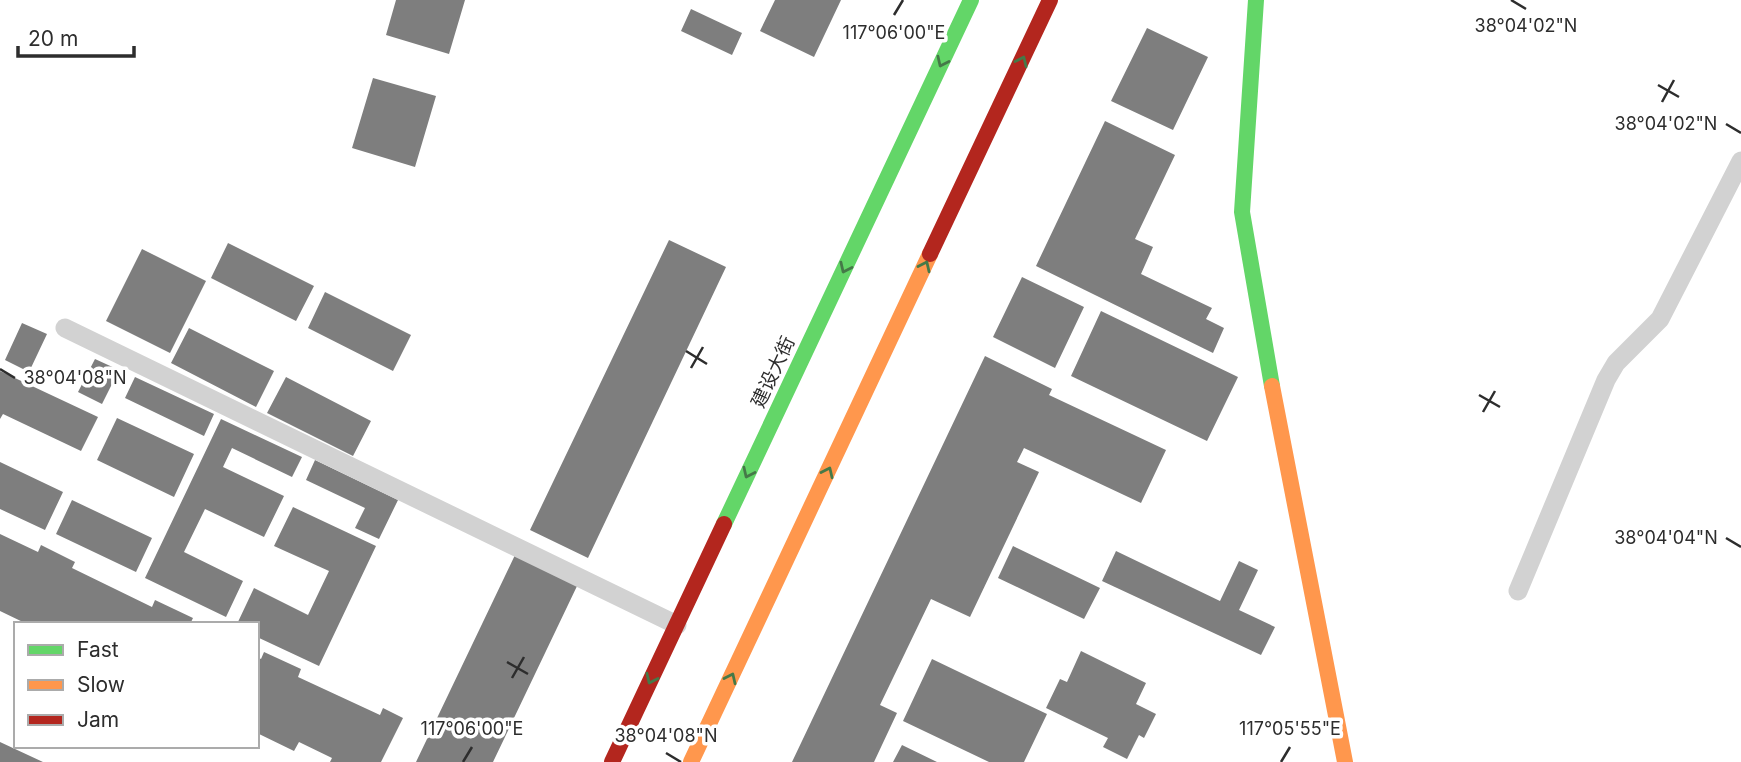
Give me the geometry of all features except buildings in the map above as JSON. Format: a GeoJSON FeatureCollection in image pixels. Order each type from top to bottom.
{"type":"FeatureCollection","features":[{"type":"Feature","properties":{"kind":"main road","name":"建设大街"},"geometry":{"type":"LineString","coordinates":[[612,762],[971,0]]}},
{"type":"Feature","properties":{"kind":"main road"},"geometry":{"type":"LineString","coordinates":[[691,762],[1050,0]]}},
{"type":"Feature","properties":{"kind":"main road"},"geometry":{"type":"LineString","coordinates":[[1256,0],[1242,212],[1256,303],[1345,762]]}},
{"type":"Feature","properties":{"kind":"lane"},"geometry":{"type":"LineString","coordinates":[[1518,591],[1606,380],[1616,363],[1660,319],[1741,161]]}},
{"type":"Feature","properties":{"kind":"lane"},"geometry":{"type":"LineString","coordinates":[[65,328],[677,625]]}},
{"type":"Feature","properties":{"kind":"traffic: fast"},"geometry":{"type":"LineString","coordinates":[[724,524],[971,0]]}},
{"type":"Feature","properties":{"kind":"traffic: fast"},"geometry":{"type":"LineString","coordinates":[[1256,0],[1242,212],[1272,386]]}},
{"type":"Feature","properties":{"kind":"traffic: slow"},"geometry":{"type":"LineString","coordinates":[[691,762],[930,254]]}},
{"type":"Feature","properties":{"kind":"traffic: slow"},"geometry":{"type":"LineString","coordinates":[[1272,386],[1345,762]]}},
{"type":"Feature","properties":{"kind":"traffic: jam"},"geometry":{"type":"LineString","coordinates":[[930,254],[1050,0]]}},
{"type":"Feature","properties":{"kind":"traffic: jam"},"geometry":{"type":"LineString","coordinates":[[612,762],[724,524]]}}]}
